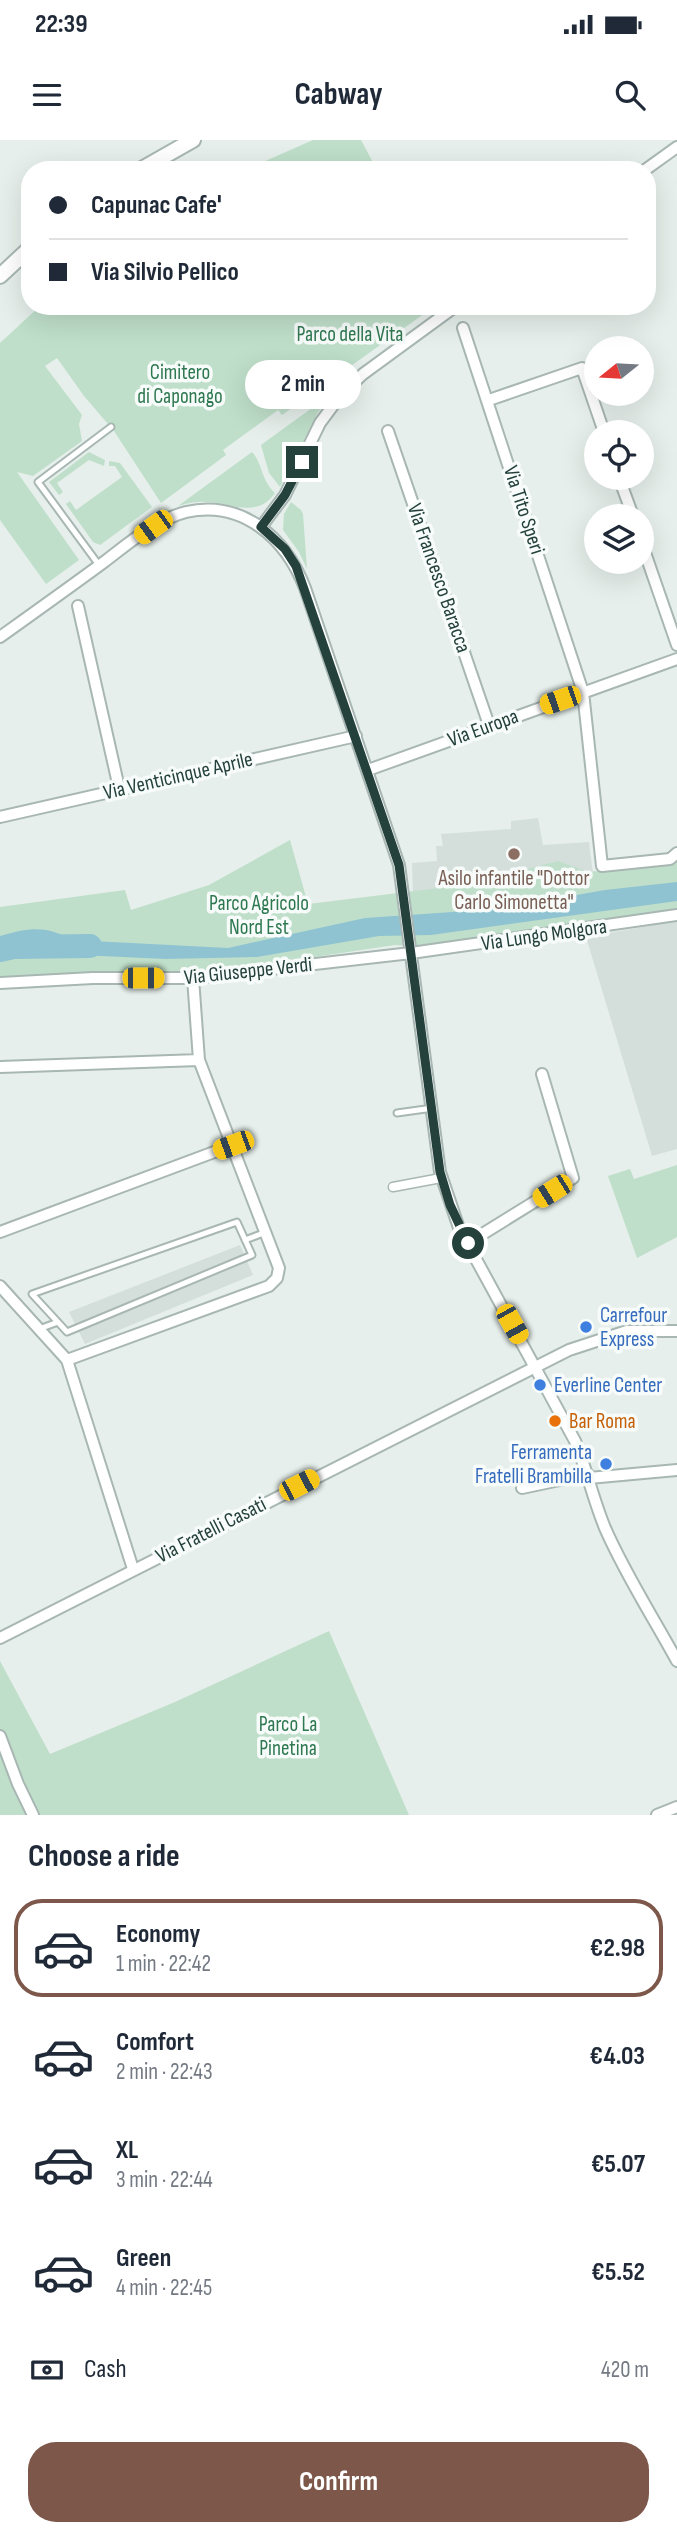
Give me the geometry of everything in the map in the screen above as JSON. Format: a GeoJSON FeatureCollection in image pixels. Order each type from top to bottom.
{"type":"FeatureCollection","features":[{"type":"Feature","properties":{"kind":"street"},"geometry":{"type":"LineString","coordinates":[[156,161],[193,140]]}},
{"type":"Feature","properties":{"kind":"street"},"geometry":{"type":"LineString","coordinates":[[656,162],[677,147]]}},
{"type":"Feature","properties":{"kind":"street"},"geometry":{"type":"LineString","coordinates":[[0,276],[21,256]]}},
{"type":"Feature","properties":{"kind":"street"},"geometry":{"type":"LineString","coordinates":[[261,527],[285,495],[320,423],[340,396],[363,374],[444,315]]}},
{"type":"Feature","properties":{"kind":"street","name":"Via Tito Speri"},"geometry":{"type":"LineString","coordinates":[[463,328],[489,400],[583,692],[602,866],[670,859],[677,853]]}},
{"type":"Feature","properties":{"kind":"street"},"geometry":{"type":"LineString","coordinates":[[489,400],[582,368],[600,420]]}},
{"type":"Feature","properties":{"kind":"street","name":"Via Francesco Baracca"},"geometry":{"type":"LineString","coordinates":[[388,431],[489,725]]}},
{"type":"Feature","properties":{"kind":"street"},"geometry":{"type":"LineString","coordinates":[[0,637],[153,527],[186,512],[224,512],[252,521],[289,554],[305,588],[399,865],[441,1178],[450,1205],[575,1441],[606,1530],[677,1661]]}},
{"type":"Feature","properties":{"kind":"street"},"geometry":{"type":"LineString","coordinates":[[652,574],[677,645]]}},
{"type":"Feature","properties":{"kind":"street"},"geometry":{"type":"LineString","coordinates":[[78,606],[119,788]]}},
{"type":"Feature","properties":{"kind":"street","name":"Via Europa"},"geometry":{"type":"LineString","coordinates":[[368,770],[677,659]]}},
{"type":"Feature","properties":{"kind":"street","name":"Via Venticinque Aprile"},"geometry":{"type":"LineString","coordinates":[[0,817],[356,736]]}},
{"type":"Feature","properties":{"kind":"street","name":"Via Lungo Molgora"},"geometry":{"type":"LineString","coordinates":[[411,953],[677,915]]}},
{"type":"Feature","properties":{"kind":"street","name":"Via Giuseppe Verdi"},"geometry":{"type":"LineString","coordinates":[[0,983],[93,978],[193,978],[411,953]]}},
{"type":"Feature","properties":{"kind":"street"},"geometry":{"type":"LineString","coordinates":[[67,1360],[269,1286],[277,1278],[279,1268],[200,1060],[193,978]]}},
{"type":"Feature","properties":{"kind":"street"},"geometry":{"type":"LineString","coordinates":[[0,1068],[200,1060]]}},
{"type":"Feature","properties":{"kind":"street"},"geometry":{"type":"LineString","coordinates":[[468,1243],[573,1178],[542,1074]]}},
{"type":"Feature","properties":{"kind":"street"},"geometry":{"type":"LineString","coordinates":[[0,1232],[233,1145]]}},
{"type":"Feature","properties":{"kind":"street"},"geometry":{"type":"LineString","coordinates":[[393,1187],[441,1178]]}},
{"type":"Feature","properties":{"kind":"street"},"geometry":{"type":"LineString","coordinates":[[0,1286],[67,1360],[133,1569]]}},
{"type":"Feature","properties":{"kind":"street","name":"Via Fratelli Casati"},"geometry":{"type":"LineString","coordinates":[[0,1638],[536,1366],[587,1343],[627,1331],[677,1331]]}},
{"type":"Feature","properties":{"kind":"street"},"geometry":{"type":"LineString","coordinates":[[522,1488],[589,1476],[677,1470]]}},
{"type":"Feature","properties":{"kind":"street"},"geometry":{"type":"LineString","coordinates":[[0,1736],[33,1815]]}},
{"type":"Feature","properties":{"kind":"street"},"geometry":{"type":"LineString","coordinates":[[657,1815],[677,1807]]}},
{"type":"Feature","properties":{"kind":"lane"},"geometry":{"type":"LineString","coordinates":[[99,565],[38,482],[111,427]]}},
{"type":"Feature","properties":{"kind":"lane"},"geometry":{"type":"LineString","coordinates":[[397,1113],[433,1108]]}},
{"type":"Feature","properties":{"kind":"lane"},"geometry":{"type":"LineString","coordinates":[[237,1222],[252,1255],[67,1332],[58,1322],[32,1294],[237,1222]]}},
{"type":"Feature","properties":{"kind":"lane"},"geometry":{"type":"LineString","coordinates":[[245,1240],[266,1232]]}},
{"type":"Feature","properties":{"kind":"lane"},"geometry":{"type":"LineString","coordinates":[[39,1329],[58,1322]]}},
{"type":"Feature","properties":{"kind":"shaded area","name":"Asilo infantile \"Dottor Carlo Simonetta\""},"geometry":{"type":"Polygon","coordinates":[[[538,818],[543,845],[589,842],[593,874],[413,897],[412,863],[437,861],[436,846],[443,846],[441,834],[511,829],[511,821],[538,818]]]}},
{"type":"Feature","properties":{"kind":"shaded area"},"geometry":{"type":"Polygon","coordinates":[[[677,921],[677,1149],[652,1156],[586,937],[677,921]]]}},
{"type":"Feature","properties":{"kind":"shaded area"},"geometry":{"type":"Polygon","coordinates":[[[240,1245],[253,1275],[85,1344],[69,1312],[240,1245]]]}},
{"type":"Feature","properties":{"kind":"green space"},"geometry":{"type":"Polygon","coordinates":[[[313,140],[361,140],[372,161],[265,161],[313,140]]]}},
{"type":"Feature","properties":{"kind":"green space","name":"Cimitero di Caponago"},"geometry":{"type":"Polygon","coordinates":[[[30,315],[422,315],[282,415],[278,410],[223,450],[226,455],[161,503],[114,431],[84,396],[57,358],[45,366],[82,415],[79,424],[82,441],[33,476],[17,472],[79,560],[46,584],[0,520],[0,343],[30,315]]]}},
{"type":"Feature","properties":{"kind":"green space"},"geometry":{"type":"Polygon","coordinates":[[[338,389],[318,412],[280,487],[269,473],[261,445],[338,389]]]}},
{"type":"Feature","properties":{"kind":"green space"},"geometry":{"type":"Polygon","coordinates":[[[89,452],[105,460],[104,466],[89,460],[57,483],[63,492],[59,495],[49,482],[89,452]]]}},
{"type":"Feature","properties":{"kind":"green space"},"geometry":{"type":"Polygon","coordinates":[[[252,452],[275,493],[268,501],[252,508],[203,502],[178,506],[252,452]]]}},
{"type":"Feature","properties":{"kind":"green space"},"geometry":{"type":"Polygon","coordinates":[[[109,461],[120,463],[152,507],[100,545],[93,542],[66,504],[70,501],[76,510],[122,477],[115,466],[109,466],[109,461]]]}},
{"type":"Feature","properties":{"kind":"green space"},"geometry":{"type":"Polygon","coordinates":[[[291,502],[303,514],[307,569],[283,530],[284,514],[291,502]]]}},
{"type":"Feature","properties":{"kind":"green space","name":"Parco Agricolo Nord Est"},"geometry":{"type":"Polygon","coordinates":[[[290,840],[308,904],[472,884],[558,861],[588,872],[677,862],[677,909],[428,947],[395,945],[207,973],[0,978],[0,907],[125,890],[131,910],[209,885],[290,840]]]}},
{"type":"Feature","properties":{"kind":"green space"},"geometry":{"type":"Polygon","coordinates":[[[677,1165],[677,1237],[637,1258],[608,1176],[630,1169],[634,1179],[677,1165]]]}},
{"type":"Feature","properties":{"kind":"green space","name":"Parco La Pinetina"},"geometry":{"type":"Polygon","coordinates":[[[329,1631],[409,1815],[0,1815],[0,1661],[50,1754],[175,1702],[329,1631]]]}},
{"type":"Feature","properties":{"kind":"water"},"geometry":{"type":"Polygon","coordinates":[[[677,882],[677,901],[431,935],[379,936],[257,957],[166,959],[80,955],[58,946],[29,949],[0,945],[0,936],[37,929],[73,940],[228,948],[365,918],[496,909],[605,890],[677,882]]]}},
{"type":"Feature","properties":{"kind":"waterway"},"geometry":{"type":"LineString","coordinates":[[0,950],[14,947],[90,946]]}},
{"type":"Feature","properties":{"kind":"place","name":"Asilo infantile \"Dottor Carlo Simonetta\""},"geometry":{"type":"Point","coordinates":[514,854]}},
{"type":"Feature","properties":{"kind":"place","name":"Carrefour Express"},"geometry":{"type":"Point","coordinates":[586,1327]}},
{"type":"Feature","properties":{"kind":"place","name":"Everline Center"},"geometry":{"type":"Point","coordinates":[540,1385]}},
{"type":"Feature","properties":{"kind":"place","name":"Bar Roma"},"geometry":{"type":"Point","coordinates":[555,1421]}},
{"type":"Feature","properties":{"kind":"place","name":"Ferramenta Fratelli Brambilla"},"geometry":{"type":"Point","coordinates":[606,1464]}},
{"type":"Feature","properties":{"kind":"route"},"geometry":{"type":"LineString","coordinates":[[302,462],[285,495],[261,527],[285,549],[296,566],[399,865],[440,1172],[459,1228],[468,1243]]}},
{"type":"Feature","properties":{"kind":"park label","name":"Parco della Vita"},"geometry":{"type":"Point","coordinates":[350,334]}}]}
